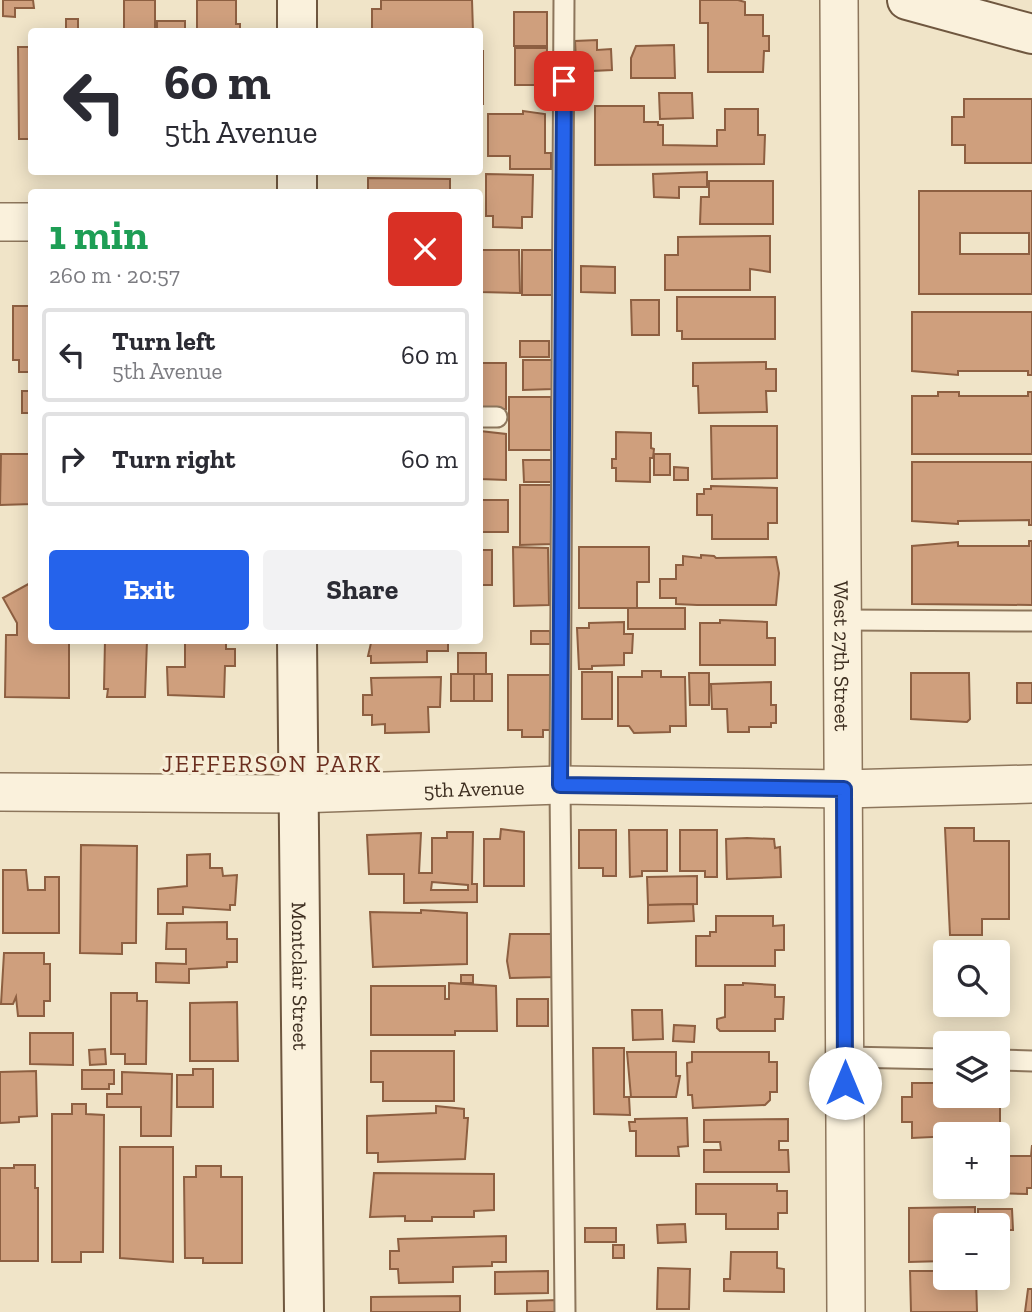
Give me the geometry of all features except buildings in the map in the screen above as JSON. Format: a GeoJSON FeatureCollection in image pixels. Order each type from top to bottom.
{"type":"FeatureCollection","features":[{"type":"Feature","properties":{"kind":"street"},"geometry":{"type":"LineString","coordinates":[[297,0],[297,28]]}},
{"type":"Feature","properties":{"kind":"street","name":"West 27th Street"},"geometry":{"type":"LineString","coordinates":[[839,0],[846,1312]]}},
{"type":"Feature","properties":{"kind":"street"},"geometry":{"type":"LineString","coordinates":[[907,0],[1032,34]]}},
{"type":"Feature","properties":{"kind":"street"},"geometry":{"type":"LineString","coordinates":[[0,222],[28,222]]}},
{"type":"Feature","properties":{"kind":"street","name":"Montclair Street"},"geometry":{"type":"LineString","coordinates":[[297,644],[304,1312]]}},
{"type":"Feature","properties":{"kind":"street","name":"5th Avenue"},"geometry":{"type":"LineString","coordinates":[[0,792],[297,794],[560,785],[844,789],[1032,784]]}},
{"type":"Feature","properties":{"kind":"lane"},"geometry":{"type":"LineString","coordinates":[[564,0],[560,785],[565,1312]]}},
{"type":"Feature","properties":{"kind":"lane"},"geometry":{"type":"LineString","coordinates":[[843,620],[1032,621]]}},
{"type":"Feature","properties":{"kind":"lane"},"geometry":{"type":"LineString","coordinates":[[845,1057],[933,1059]]}},
{"type":"Feature","properties":{"kind":"lane"},"geometry":{"type":"LineString","coordinates":[[1010,1060],[1032,1061]]}},
{"type":"Feature","properties":{"kind":"district","name":"JEFFERSON PARK"},"geometry":{"type":"Point","coordinates":[272,763]}},
{"type":"Feature","properties":{"kind":"route"},"geometry":{"type":"LineString","coordinates":[[564,81],[560,785],[844,789],[845,1083]]}}]}
